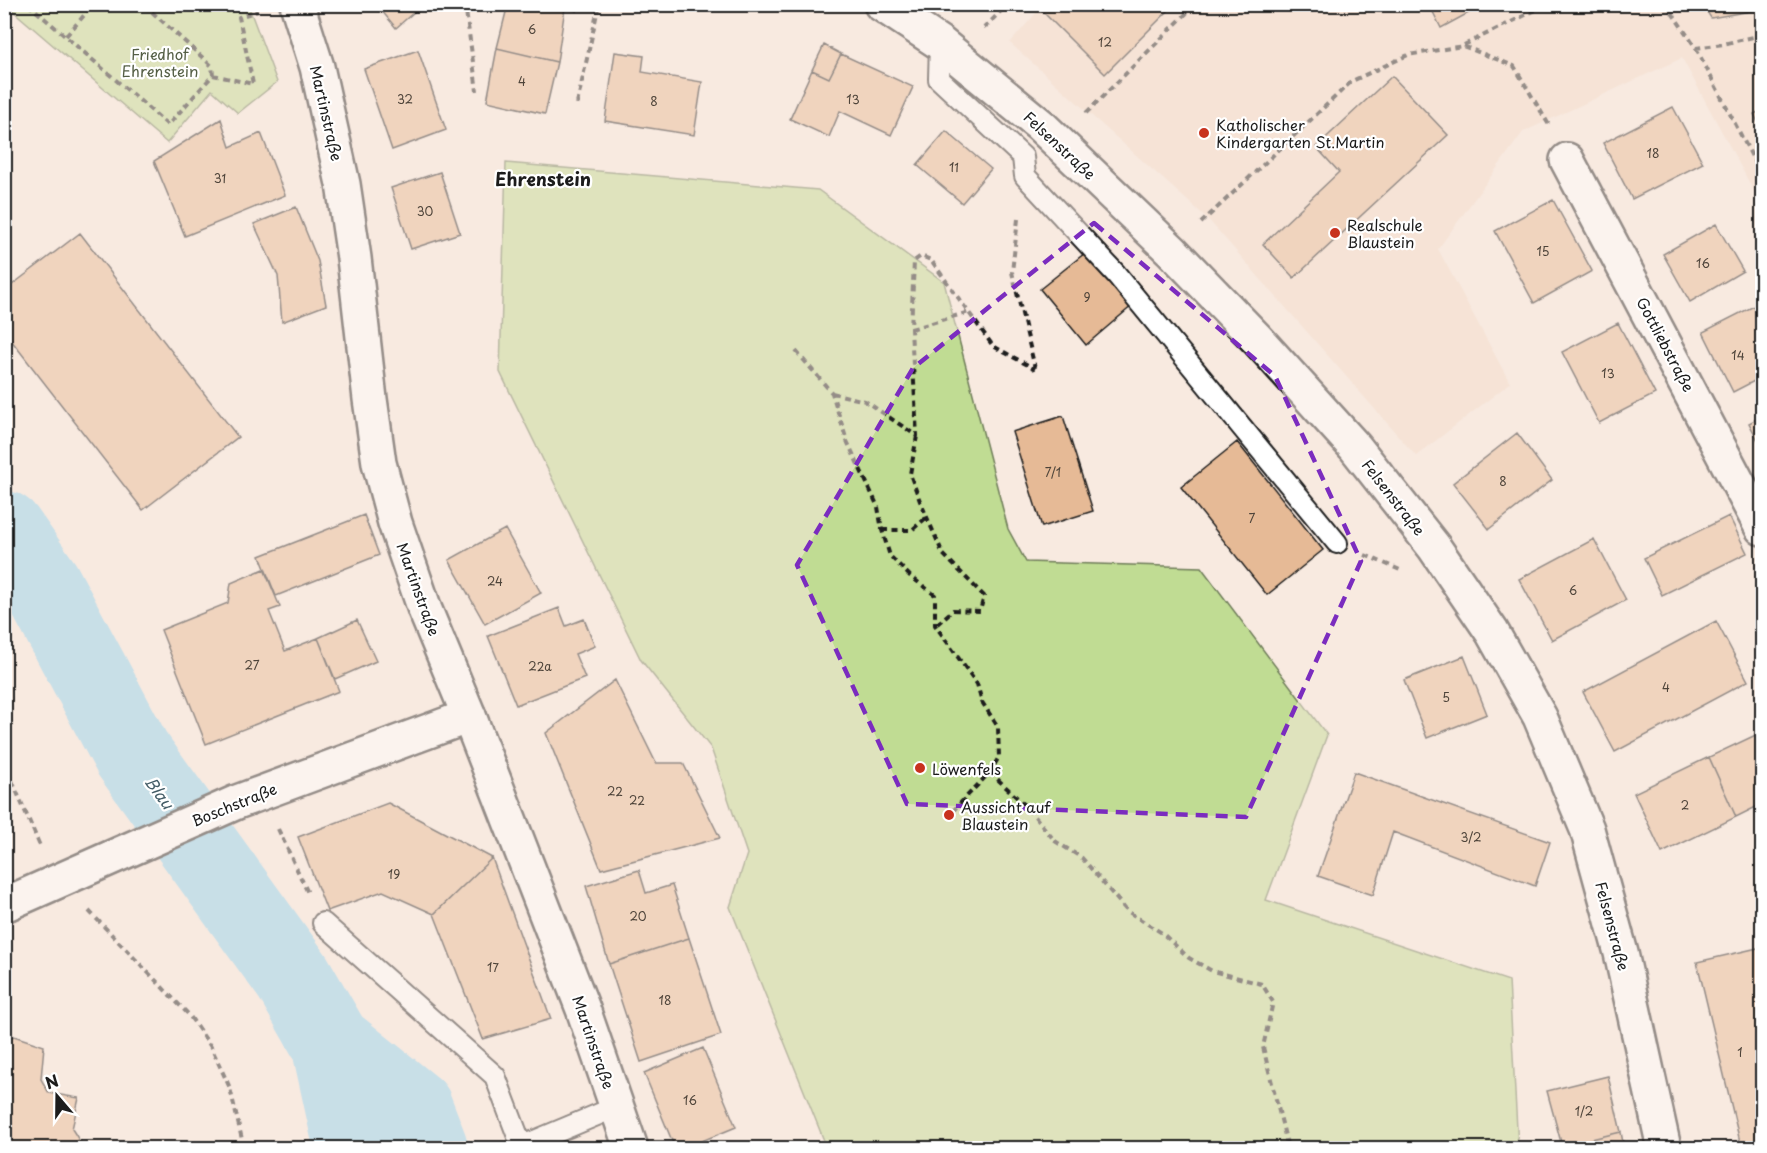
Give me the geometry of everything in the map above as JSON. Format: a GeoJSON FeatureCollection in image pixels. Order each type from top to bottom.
{"type":"FeatureCollection","features":[{"type":"Feature","properties":{"kind":"street","name":"Martinstraße"},"geometry":{"type":"LineString","coordinates":[[297,4],[317,67],[343,184],[379,463],[395,523],[422,600],[579,999],[631,1149]]}},
{"type":"Feature","properties":{"kind":"street","name":"Felsenstraße"},"geometry":{"type":"LineString","coordinates":[[881,4],[939,43],[1057,141],[1172,251],[1258,340],[1355,447],[1427,538],[1492,632],[1540,717],[1587,829],[1621,953],[1664,1149]]}},
{"type":"Feature","properties":{"kind":"street","name":"Gottliebstraße"},"geometry":{"type":"LineString","coordinates":[[1567,160],[1762,528]]}},
{"type":"Feature","properties":{"kind":"street","name":"Boschstraße"},"geometry":{"type":"LineString","coordinates":[[4,905],[237,802],[469,716]]}},
{"type":"Feature","properties":{"kind":"lane"},"geometry":{"type":"LineString","coordinates":[[939,43],[939,79],[1023,157],[1025,176],[1116,274],[1338,543]]}},
{"type":"Feature","properties":{"kind":"lane"},"geometry":{"type":"LineString","coordinates":[[323,923],[495,1076],[520,1148],[616,1107]]}},
{"type":"Feature","properties":{"kind":"path"},"geometry":{"type":"LineString","coordinates":[[27,4],[168,125],[213,75],[212,66],[143,4]]}},
{"type":"Feature","properties":{"kind":"path"},"geometry":{"type":"LineString","coordinates":[[66,36],[94,4]]}},
{"type":"Feature","properties":{"kind":"path"},"geometry":{"type":"LineString","coordinates":[[465,4],[477,91]]}},
{"type":"Feature","properties":{"kind":"path"},"geometry":{"type":"LineString","coordinates":[[578,104],[599,4]]}},
{"type":"Feature","properties":{"kind":"path"},"geometry":{"type":"LineString","coordinates":[[1057,141],[1196,4]]}},
{"type":"Feature","properties":{"kind":"path"},"geometry":{"type":"LineString","coordinates":[[1172,251],[1352,81],[1408,55],[1463,46],[1548,4]]}},
{"type":"Feature","properties":{"kind":"path"},"geometry":{"type":"LineString","coordinates":[[1666,4],[1696,48],[1762,176]]}},
{"type":"Feature","properties":{"kind":"path"},"geometry":{"type":"LineString","coordinates":[[213,75],[253,84],[239,18],[251,13]]}},
{"type":"Feature","properties":{"kind":"path"},"geometry":{"type":"LineString","coordinates":[[1696,48],[1762,35]]}},
{"type":"Feature","properties":{"kind":"path"},"geometry":{"type":"LineString","coordinates":[[1463,46],[1514,66],[1540,106],[1567,160]]}},
{"type":"Feature","properties":{"kind":"path"},"geometry":{"type":"LineString","coordinates":[[935,626],[953,610],[980,611],[984,596],[943,554],[910,474],[917,436],[911,329],[914,261],[921,256],[932,260],[993,346],[1035,369],[1012,272],[1025,176]]}},
{"type":"Feature","properties":{"kind":"path"},"geometry":{"type":"LineString","coordinates":[[911,329],[969,312]]}},
{"type":"Feature","properties":{"kind":"path"},"geometry":{"type":"LineString","coordinates":[[796,351],[832,393],[848,441],[878,507],[882,530],[891,556],[910,576],[935,595],[935,626],[977,684],[982,702],[998,727],[999,757],[990,772],[950,815]]}},
{"type":"Feature","properties":{"kind":"path"},"geometry":{"type":"LineString","coordinates":[[832,393],[865,401],[917,436]]}},
{"type":"Feature","properties":{"kind":"path"},"geometry":{"type":"LineString","coordinates":[[882,530],[912,530],[927,517]]}},
{"type":"Feature","properties":{"kind":"path"},"geometry":{"type":"LineString","coordinates":[[4,762],[39,844],[59,880],[189,1015],[211,1047],[230,1088],[244,1149]]}},
{"type":"Feature","properties":{"kind":"path"},"geometry":{"type":"LineString","coordinates":[[990,772],[1028,808],[1055,841],[1082,858],[1127,911],[1162,933],[1189,958],[1212,971],[1262,984],[1273,1002],[1263,1047],[1287,1149]]}},
{"type":"Feature","properties":{"kind":"path"},"geometry":{"type":"LineString","coordinates":[[286,849],[323,923]]}},
{"type":"Feature","properties":{"kind":"highlighted area"},"geometry":{"type":"Polygon","coordinates":[[[1094,223],[1275,376],[1361,561],[1246,817],[907,804],[797,565],[913,368],[1094,223]]]}},
{"type":"Feature","properties":{"kind":"shaded area","name":"Realschule Blaustein"},"geometry":{"type":"Polygon","coordinates":[[[1043,5],[1762,5],[1762,206],[1682,58],[1523,132],[1438,249],[1510,383],[1416,456],[1207,218],[1010,43],[1043,5]]]}},
{"type":"Feature","properties":{"kind":"green space","name":"Friedhof Ehrenstein"},"geometry":{"type":"Polygon","coordinates":[[[5,4],[248,5],[277,82],[238,113],[212,90],[167,143],[5,4]]]}},
{"type":"Feature","properties":{"kind":"green space"},"geometry":{"type":"Polygon","coordinates":[[[506,163],[818,190],[944,282],[1008,529],[1026,562],[1201,567],[1327,735],[1266,900],[1509,981],[1518,1148],[827,1148],[730,907],[747,854],[711,748],[641,660],[500,372],[506,163]]]}},
{"type":"Feature","properties":{"kind":"building"},"geometry":{"type":"Polygon","coordinates":[[[376,4],[423,4],[396,28],[376,4]]]}},
{"type":"Feature","properties":{"kind":"building"},"geometry":{"type":"Polygon","coordinates":[[[508,4],[579,4],[577,11],[565,8],[557,62],[497,48],[508,4]]]}},
{"type":"Feature","properties":{"kind":"building"},"geometry":{"type":"Polygon","coordinates":[[[1049,4],[1175,4],[1105,74],[1042,11],[1049,4]]]}},
{"type":"Feature","properties":{"kind":"building"},"geometry":{"type":"Polygon","coordinates":[[[1429,4],[1485,4],[1441,28],[1429,4]]]}},
{"type":"Feature","properties":{"kind":"building"},"geometry":{"type":"Polygon","coordinates":[[[1702,4],[1762,4],[1762,9],[1711,18],[1702,4]]]}},
{"type":"Feature","properties":{"kind":"building"},"geometry":{"type":"Polygon","coordinates":[[[824,45],[841,54],[829,78],[812,70],[824,45]]]}},
{"type":"Feature","properties":{"kind":"building"},"geometry":{"type":"Polygon","coordinates":[[[497,48],[557,62],[545,114],[487,101],[497,48]]]}},
{"type":"Feature","properties":{"kind":"building"},"geometry":{"type":"Polygon","coordinates":[[[418,50],[446,130],[392,150],[364,69],[418,50]]]}},
{"type":"Feature","properties":{"kind":"building"},"geometry":{"type":"Polygon","coordinates":[[[615,52],[644,56],[642,72],[702,82],[694,135],[605,121],[615,52]]]}},
{"type":"Feature","properties":{"kind":"building"},"geometry":{"type":"Polygon","coordinates":[[[841,54],[913,87],[891,135],[840,111],[829,137],[790,119],[812,70],[829,78],[841,54]]]}},
{"type":"Feature","properties":{"kind":"building"},"geometry":{"type":"Polygon","coordinates":[[[1392,76],[1448,135],[1294,278],[1263,244],[1339,172],[1316,147],[1392,76]]]}},
{"type":"Feature","properties":{"kind":"building"},"geometry":{"type":"Polygon","coordinates":[[[1673,107],[1703,163],[1632,199],[1603,143],[1673,107]]]}},
{"type":"Feature","properties":{"kind":"building"},"geometry":{"type":"Polygon","coordinates":[[[1762,110],[1762,131],[1754,114],[1762,110]]]}},
{"type":"Feature","properties":{"kind":"building"},"geometry":{"type":"Polygon","coordinates":[[[221,119],[230,147],[261,133],[285,195],[185,236],[154,161],[221,119]]]}},
{"type":"Feature","properties":{"kind":"building"},"geometry":{"type":"Polygon","coordinates":[[[946,131],[991,169],[962,203],[917,165],[946,131]]]}},
{"type":"Feature","properties":{"kind":"building"},"geometry":{"type":"Polygon","coordinates":[[[440,172],[460,233],[411,249],[391,188],[440,172]]]}},
{"type":"Feature","properties":{"kind":"building"},"geometry":{"type":"Polygon","coordinates":[[[1553,200],[1592,271],[1534,303],[1495,231],[1553,200]]]}},
{"type":"Feature","properties":{"kind":"building"},"geometry":{"type":"Polygon","coordinates":[[[296,207],[318,261],[326,305],[282,322],[278,276],[254,224],[296,207]]]}},
{"type":"Feature","properties":{"kind":"building"},"geometry":{"type":"Polygon","coordinates":[[[1716,224],[1743,271],[1690,302],[1663,254],[1716,224]]]}},
{"type":"Feature","properties":{"kind":"building"},"geometry":{"type":"Polygon","coordinates":[[[80,233],[238,437],[143,510],[4,331],[4,291],[80,233]]]}},
{"type":"Feature","properties":{"kind":"building"},"geometry":{"type":"Polygon","coordinates":[[[1090,249],[1133,305],[1086,345],[1040,289],[1090,249]]]}},
{"type":"Feature","properties":{"kind":"building"},"geometry":{"type":"Polygon","coordinates":[[[1756,305],[1762,318],[1762,377],[1733,392],[1703,332],[1756,305]]]}},
{"type":"Feature","properties":{"kind":"building"},"geometry":{"type":"Polygon","coordinates":[[[1618,323],[1655,394],[1599,423],[1562,352],[1618,323]]]}},
{"type":"Feature","properties":{"kind":"building"},"geometry":{"type":"Polygon","coordinates":[[[1063,416],[1093,511],[1042,527],[1012,432],[1063,416]]]}},
{"type":"Feature","properties":{"kind":"building"},"geometry":{"type":"Polygon","coordinates":[[[1762,416],[1762,448],[1749,423],[1762,416]]]}},
{"type":"Feature","properties":{"kind":"building"},"geometry":{"type":"Polygon","coordinates":[[[1517,433],[1552,480],[1489,529],[1453,483],[1517,433]]]}},
{"type":"Feature","properties":{"kind":"building"},"geometry":{"type":"Polygon","coordinates":[[[1237,442],[1323,550],[1267,595],[1181,487],[1237,442]]]}},
{"type":"Feature","properties":{"kind":"building"},"geometry":{"type":"Polygon","coordinates":[[[364,515],[379,555],[276,596],[260,556],[364,515]]]}},
{"type":"Feature","properties":{"kind":"building"},"geometry":{"type":"Polygon","coordinates":[[[1729,516],[1747,553],[1662,595],[1644,558],[1729,516]]]}},
{"type":"Feature","properties":{"kind":"building"},"geometry":{"type":"Polygon","coordinates":[[[505,529],[541,593],[485,624],[449,560],[505,529]]]}},
{"type":"Feature","properties":{"kind":"building"},"geometry":{"type":"Polygon","coordinates":[[[1594,539],[1626,600],[1552,640],[1519,579],[1594,539]]]}},
{"type":"Feature","properties":{"kind":"building"},"geometry":{"type":"Polygon","coordinates":[[[264,569],[280,607],[269,611],[285,651],[318,638],[339,691],[206,744],[161,630],[228,603],[231,583],[264,569]]]}},
{"type":"Feature","properties":{"kind":"building"},"geometry":{"type":"Polygon","coordinates":[[[559,608],[566,626],[584,619],[595,646],[575,654],[585,678],[516,705],[488,636],[559,608]]]}},
{"type":"Feature","properties":{"kind":"building"},"geometry":{"type":"Polygon","coordinates":[[[357,620],[376,661],[335,679],[318,638],[357,620]]]}},
{"type":"Feature","properties":{"kind":"building"},"geometry":{"type":"Polygon","coordinates":[[[1716,621],[1748,681],[1615,752],[1583,692],[1716,621]]]}},
{"type":"Feature","properties":{"kind":"building"},"geometry":{"type":"Polygon","coordinates":[[[1464,656],[1487,714],[1427,738],[1404,680],[1464,656]]]}},
{"type":"Feature","properties":{"kind":"building"},"geometry":{"type":"Polygon","coordinates":[[[615,680],[656,763],[683,763],[720,838],[601,869],[546,733],[615,680]]]}},
{"type":"Feature","properties":{"kind":"building"},"geometry":{"type":"Polygon","coordinates":[[[1762,732],[1762,804],[1736,817],[1709,757],[1762,732]]]}},
{"type":"Feature","properties":{"kind":"building"},"geometry":{"type":"Polygon","coordinates":[[[1709,757],[1736,817],[1662,853],[1634,793],[1709,757]]]}},
{"type":"Feature","properties":{"kind":"building"},"geometry":{"type":"Polygon","coordinates":[[[1354,772],[1550,842],[1535,886],[1393,832],[1373,895],[1318,876],[1354,772]]]}},
{"type":"Feature","properties":{"kind":"building"},"geometry":{"type":"Polygon","coordinates":[[[388,803],[492,858],[434,914],[383,891],[327,911],[298,837],[388,803]]]}},
{"type":"Feature","properties":{"kind":"building"},"geometry":{"type":"Polygon","coordinates":[[[492,858],[551,1019],[483,1039],[434,914],[492,858]]]}},
{"type":"Feature","properties":{"kind":"building"},"geometry":{"type":"Polygon","coordinates":[[[639,870],[646,893],[672,885],[689,938],[609,964],[586,886],[639,870]]]}},
{"type":"Feature","properties":{"kind":"building"},"geometry":{"type":"Polygon","coordinates":[[[689,938],[721,1035],[641,1062],[609,964],[689,938]]]}},
{"type":"Feature","properties":{"kind":"building"},"geometry":{"type":"Polygon","coordinates":[[[1762,947],[1762,1141],[1741,1146],[1697,962],[1762,947]]]}},
{"type":"Feature","properties":{"kind":"building"},"geometry":{"type":"Polygon","coordinates":[[[14,1036],[44,1046],[41,1079],[49,1093],[79,1098],[72,1129],[84,1148],[4,1148],[4,1041],[14,1036]]]}},
{"type":"Feature","properties":{"kind":"building"},"geometry":{"type":"Polygon","coordinates":[[[703,1048],[736,1127],[685,1148],[675,1148],[644,1073],[703,1048]]]}},
{"type":"Feature","properties":{"kind":"building"},"geometry":{"type":"Polygon","coordinates":[[[1608,1076],[1621,1132],[1562,1146],[1547,1091],[1608,1076]]]}},
{"type":"Feature","properties":{"kind":"building"},"geometry":{"type":"Polygon","coordinates":[[[1621,1132],[1624,1148],[1562,1148],[1562,1146],[1621,1132]]]}},
{"type":"Feature","properties":{"kind":"building"},"geometry":{"type":"Polygon","coordinates":[[[579,1142],[583,1148],[568,1148],[579,1142]]]}},
{"type":"Feature","properties":{"kind":"waterway","name":"Blau"},"geometry":{"type":"LineString","coordinates":[[4,531],[42,585],[132,754],[293,977],[331,1043],[354,1148]]}},
{"type":"Feature","properties":{"kind":"waterway","name":"Blau"},"geometry":{"type":"LineString","coordinates":[[331,1043],[413,1109],[428,1148]]}},
{"type":"Feature","properties":{"kind":"place","name":"Katholischer Kindergarten St.Martin"},"geometry":{"type":"Point","coordinates":[1204,133]}},
{"type":"Feature","properties":{"kind":"place","name":"Realschule Blaustein"},"geometry":{"type":"Point","coordinates":[1335,233]}},
{"type":"Feature","properties":{"kind":"place","name":"Löwenfels"},"geometry":{"type":"Point","coordinates":[920,768]}},
{"type":"Feature","properties":{"kind":"place","name":"Aussicht auf Blaustein"},"geometry":{"type":"Point","coordinates":[949,815]}},
{"type":"Feature","properties":{"kind":"district","name":"Ehrenstein"},"geometry":{"type":"Point","coordinates":[543,178]}}]}
